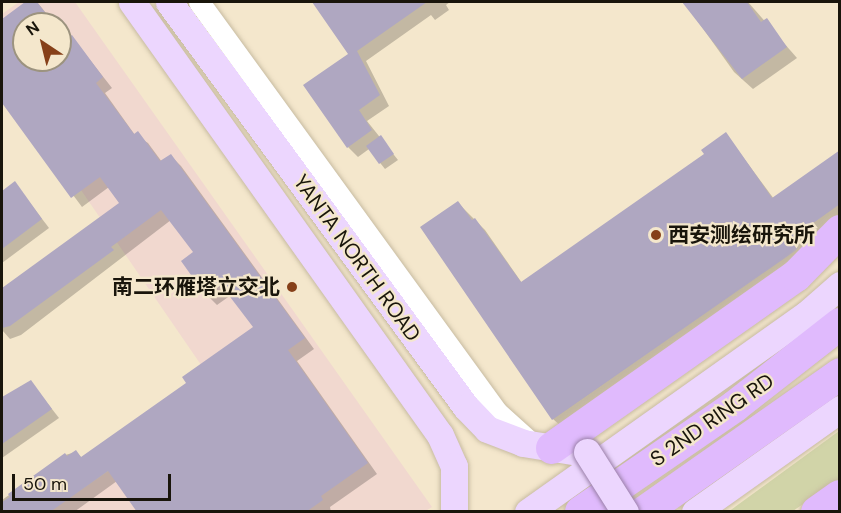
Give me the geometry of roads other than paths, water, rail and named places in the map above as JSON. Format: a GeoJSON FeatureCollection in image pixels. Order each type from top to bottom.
{"type":"FeatureCollection","features":[{"type":"Feature","properties":{"kind":"highway"},"geometry":{"type":"LineString","coordinates":[[545,447],[796,276],[840,231]]}},
{"type":"Feature","properties":{"kind":"highway"},"geometry":{"type":"LineString","coordinates":[[586,452],[613,422],[811,281],[840,253]]}},
{"type":"Feature","properties":{"kind":"highway","name":"S 2ND RING RD"},"geometry":{"type":"LineString","coordinates":[[581,512],[735,406],[840,324]]}},
{"type":"Feature","properties":{"kind":"highway","name":"S 2ND RING RD"},"geometry":{"type":"LineString","coordinates":[[644,512],[840,374]]}},
{"type":"Feature","properties":{"kind":"highway"},"geometry":{"type":"LineString","coordinates":[[817,512],[840,496]]}},
{"type":"Feature","properties":{"kind":"main road","name":"YANTA NORTH ROAD"},"geometry":{"type":"LineString","coordinates":[[132,2],[440,435],[454,466],[454,512]]}},
{"type":"Feature","properties":{"kind":"main road","name":"YANTA NORTH ROAD"},"geometry":{"type":"LineString","coordinates":[[169,2],[466,407],[487,429],[545,447],[586,452]]}},
{"type":"Feature","properties":{"kind":"main road"},"geometry":{"type":"LineString","coordinates":[[528,512],[807,314],[840,285]]}},
{"type":"Feature","properties":{"kind":"main road"},"geometry":{"type":"LineString","coordinates":[[694,512],[840,409]]}},
{"type":"Feature","properties":{"kind":"main road"},"geometry":{"type":"LineString","coordinates":[[586,452],[625,512]]}},
{"type":"Feature","properties":{"kind":"street"},"geometry":{"type":"LineString","coordinates":[[199,2],[497,412],[545,447]]}},
{"type":"Feature","properties":{"kind":"place","name":"西安测绘研究所"},"geometry":{"type":"Point","coordinates":[656,235]}},
{"type":"Feature","properties":{"kind":"place","name":"南二环雁塔立交北"},"geometry":{"type":"Point","coordinates":[292,287]}}]}
